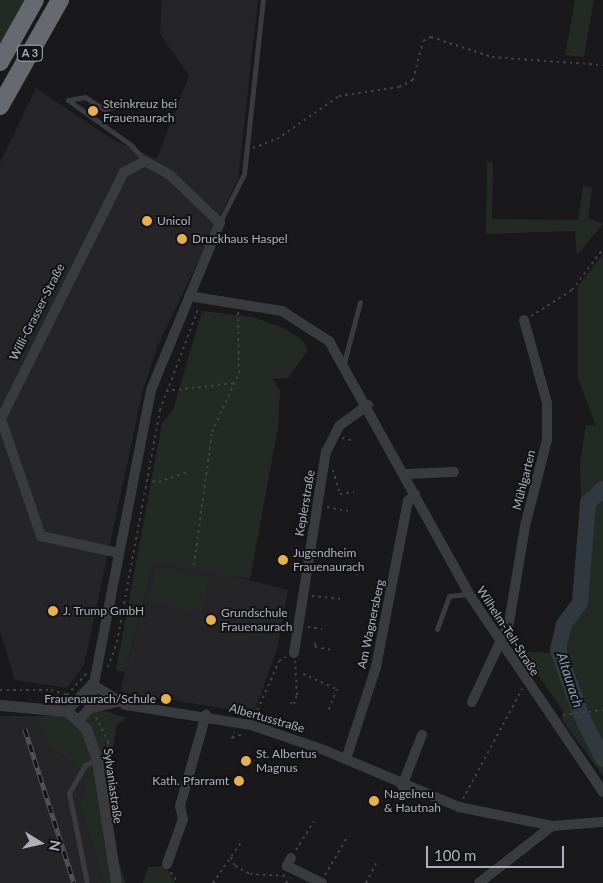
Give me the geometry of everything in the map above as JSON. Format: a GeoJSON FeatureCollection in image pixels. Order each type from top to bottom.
{"type":"FeatureCollection","features":[{"type":"Feature","properties":{"kind":"highway","name":"A 3"},"geometry":{"type":"LineString","coordinates":[[0,62],[35,0]]}},
{"type":"Feature","properties":{"kind":"highway","name":"A 3"},"geometry":{"type":"LineString","coordinates":[[0,106],[60,0]]}},
{"type":"Feature","properties":{"kind":"street"},"geometry":{"type":"LineString","coordinates":[[79,720],[89,709],[94,672],[151,390],[188,296],[220,223],[170,175],[145,161]]}},
{"type":"Feature","properties":{"kind":"street","name":"Willi-Grasser-Straße"},"geometry":{"type":"LineString","coordinates":[[118,553],[41,536],[1,419],[124,172],[145,161]]}},
{"type":"Feature","properties":{"kind":"street","name":"Wilhelm-Tell-Straße"},"geometry":{"type":"LineString","coordinates":[[188,296],[202,301],[270,309],[301,320],[329,341],[344,362],[368,405],[469,594],[501,646],[603,792]]}},
{"type":"Feature","properties":{"kind":"street","name":"Mühlgarten"},"geometry":{"type":"LineString","coordinates":[[472,702],[501,646],[516,592],[548,422],[543,382],[524,320]]}},
{"type":"Feature","properties":{"kind":"street","name":"Keplerstraße"},"geometry":{"type":"LineString","coordinates":[[294,653],[296,625],[323,468],[333,434],[368,405]]}},
{"type":"Feature","properties":{"kind":"street"},"geometry":{"type":"LineString","coordinates":[[406,474],[454,472]]}},
{"type":"Feature","properties":{"kind":"street","name":"Am Wagnersberg"},"geometry":{"type":"LineString","coordinates":[[346,759],[376,667],[408,501],[415,494]]}},
{"type":"Feature","properties":{"kind":"street"},"geometry":{"type":"LineString","coordinates":[[0,705],[68,711],[92,684]]}},
{"type":"Feature","properties":{"kind":"street","name":"Albertusstraße"},"geometry":{"type":"LineString","coordinates":[[92,684],[117,702]]}},
{"type":"Feature","properties":{"kind":"street","name":"Albertusstraße"},"geometry":{"type":"LineString","coordinates":[[89,709],[117,702],[206,715],[278,733],[346,759],[402,786],[459,807],[552,826],[603,822]]}},
{"type":"Feature","properties":{"kind":"street","name":"Sylvaniastraße"},"geometry":{"type":"LineString","coordinates":[[68,711],[79,720],[92,740],[97,760],[116,883]]}},
{"type":"Feature","properties":{"kind":"street"},"geometry":{"type":"LineString","coordinates":[[167,864],[183,819],[180,806],[206,715]]}},
{"type":"Feature","properties":{"kind":"street"},"geometry":{"type":"LineString","coordinates":[[402,786],[422,735]]}},
{"type":"Feature","properties":{"kind":"street"},"geometry":{"type":"LineString","coordinates":[[479,883],[552,826]]}},
{"type":"Feature","properties":{"kind":"street"},"geometry":{"type":"LineString","coordinates":[[291,858],[287,866],[322,883]]}},
{"type":"Feature","properties":{"kind":"lane"},"geometry":{"type":"LineString","coordinates":[[220,223],[241,185],[264,0]]}},
{"type":"Feature","properties":{"kind":"lane"},"geometry":{"type":"LineString","coordinates":[[125,105],[104,108],[84,98],[68,100],[131,145],[145,161]]}},
{"type":"Feature","properties":{"kind":"lane"},"geometry":{"type":"LineString","coordinates":[[344,362],[360,302]]}},
{"type":"Feature","properties":{"kind":"lane"},"geometry":{"type":"LineString","coordinates":[[437,629],[449,596],[469,594]]}},
{"type":"Feature","properties":{"kind":"lane"},"geometry":{"type":"LineString","coordinates":[[87,883],[69,793],[86,765],[97,760]]}},
{"type":"Feature","properties":{"kind":"path"},"geometry":{"type":"LineString","coordinates":[[246,151],[277,139],[339,96],[399,87],[413,80],[422,41],[431,37],[492,58],[603,65]]}},
{"type":"Feature","properties":{"kind":"path"},"geometry":{"type":"LineString","coordinates":[[524,320],[564,297],[603,248]]}},
{"type":"Feature","properties":{"kind":"path"},"geometry":{"type":"LineString","coordinates":[[67,694],[84,672],[107,669],[117,642],[146,480],[166,391],[202,301]]}},
{"type":"Feature","properties":{"kind":"path"},"geometry":{"type":"LineString","coordinates":[[194,565],[212,432],[236,383],[237,305]]}},
{"type":"Feature","properties":{"kind":"path"},"geometry":{"type":"LineString","coordinates":[[166,391],[236,383]]}},
{"type":"Feature","properties":{"kind":"path"},"geometry":{"type":"LineString","coordinates":[[323,468],[336,471],[340,494],[354,492]]}},
{"type":"Feature","properties":{"kind":"path"},"geometry":{"type":"LineString","coordinates":[[146,480],[159,482],[186,472]]}},
{"type":"Feature","properties":{"kind":"path"},"geometry":{"type":"LineString","coordinates":[[317,506],[348,511]]}},
{"type":"Feature","properties":{"kind":"path"},"geometry":{"type":"LineString","coordinates":[[307,564],[352,569]]}},
{"type":"Feature","properties":{"kind":"path"},"geometry":{"type":"LineString","coordinates":[[302,594],[341,599]]}},
{"type":"Feature","properties":{"kind":"path"},"geometry":{"type":"LineString","coordinates":[[296,625],[322,629]]}},
{"type":"Feature","properties":{"kind":"path"},"geometry":{"type":"LineString","coordinates":[[315,643],[315,647],[334,650]]}},
{"type":"Feature","properties":{"kind":"path"},"geometry":{"type":"LineString","coordinates":[[257,710],[279,661],[294,653],[297,695],[294,704],[290,703]]}},
{"type":"Feature","properties":{"kind":"path"},"geometry":{"type":"LineString","coordinates":[[303,674],[337,689],[328,711]]}},
{"type":"Feature","properties":{"kind":"path"},"geometry":{"type":"LineString","coordinates":[[459,807],[526,682]]}},
{"type":"Feature","properties":{"kind":"path"},"geometry":{"type":"LineString","coordinates":[[563,715],[603,710]]}},
{"type":"Feature","properties":{"kind":"path"},"geometry":{"type":"LineString","coordinates":[[234,733],[232,738],[241,735]]}},
{"type":"Feature","properties":{"kind":"path"},"geometry":{"type":"LineString","coordinates":[[291,858],[314,821]]}},
{"type":"Feature","properties":{"kind":"path"},"geometry":{"type":"LineString","coordinates":[[322,883],[347,837]]}},
{"type":"Feature","properties":{"kind":"path"},"geometry":{"type":"LineString","coordinates":[[213,883],[242,841]]}},
{"type":"Feature","properties":{"kind":"path"},"geometry":{"type":"LineString","coordinates":[[231,857],[235,866],[250,874],[289,878]]}},
{"type":"Feature","properties":{"kind":"path"},"geometry":{"type":"LineString","coordinates":[[366,883],[377,861]]}},
{"type":"Feature","properties":{"kind":"path"},"geometry":{"type":"LineString","coordinates":[[167,864],[178,883]]}},
{"type":"Feature","properties":{"kind":"shaded area"},"geometry":{"type":"Polygon","coordinates":[[[0,0],[27,0],[0,48],[0,0]]]}},
{"type":"Feature","properties":{"kind":"shaded area"},"geometry":{"type":"Polygon","coordinates":[[[162,0],[258,0],[238,179],[158,345],[143,390],[84,665],[67,688],[15,680],[0,631],[0,163],[36,88],[112,139],[157,159],[189,75],[160,34],[162,0]]]}},
{"type":"Feature","properties":{"kind":"shaded area"},"geometry":{"type":"Polygon","coordinates":[[[575,0],[594,0],[584,57],[565,55],[575,0]]]}},
{"type":"Feature","properties":{"kind":"shaded area"},"geometry":{"type":"Polygon","coordinates":[[[487,162],[493,163],[492,219],[578,220],[583,186],[592,188],[588,218],[603,224],[577,255],[575,231],[486,234],[487,162]]]}},
{"type":"Feature","properties":{"kind":"shaded area"},"geometry":{"type":"Polygon","coordinates":[[[603,254],[603,776],[562,720],[563,711],[521,651],[554,653],[558,624],[576,600],[582,548],[580,463],[586,425],[596,426],[578,378],[578,286],[603,254]]]}},
{"type":"Feature","properties":{"kind":"shaded area"},"geometry":{"type":"Polygon","coordinates":[[[202,311],[252,317],[284,328],[303,341],[308,350],[288,378],[273,379],[280,391],[278,428],[250,579],[154,562],[125,672],[116,670],[162,423],[173,410],[202,311]]]}},
{"type":"Feature","properties":{"kind":"shaded area","name":"Grundschule Frauenaurach"},"geometry":{"type":"Polygon","coordinates":[[[154,562],[203,568],[288,590],[277,649],[254,713],[120,692],[154,562]]]}},
{"type":"Feature","properties":{"kind":"shaded area"},"geometry":{"type":"Polygon","coordinates":[[[156,567],[209,577],[202,612],[149,602],[156,567]]]}},
{"type":"Feature","properties":{"kind":"shaded area"},"geometry":{"type":"Polygon","coordinates":[[[105,711],[127,718],[117,725],[109,768],[114,849],[126,883],[104,883],[80,803],[86,787],[83,771],[48,745],[36,716],[105,711]]]}},
{"type":"Feature","properties":{"kind":"shaded area"},"geometry":{"type":"Polygon","coordinates":[[[0,716],[36,716],[48,745],[83,771],[86,787],[80,803],[104,883],[0,883],[0,716]]]}},
{"type":"Feature","properties":{"kind":"shaded area"},"geometry":{"type":"Polygon","coordinates":[[[166,866],[175,883],[143,883],[148,867],[166,866]]]}},
{"type":"Feature","properties":{"kind":"waterway","name":"Altaurach"},"geometry":{"type":"LineString","coordinates":[[603,489],[588,503],[580,603],[564,624],[558,650],[582,717],[603,759]]}},
{"type":"Feature","properties":{"kind":"railway"},"geometry":{"type":"LineString","coordinates":[[25,729],[74,883]]}},
{"type":"Feature","properties":{"kind":"place","name":"Steinkreuz bei Frauenaurach"},"geometry":{"type":"Point","coordinates":[93,111]}},
{"type":"Feature","properties":{"kind":"place","name":"Unicol"},"geometry":{"type":"Point","coordinates":[147,221]}},
{"type":"Feature","properties":{"kind":"place","name":"Druckhaus Haspel"},"geometry":{"type":"Point","coordinates":[182,239]}},
{"type":"Feature","properties":{"kind":"place","name":"Jugendheim Frauenaurach"},"geometry":{"type":"Point","coordinates":[283,560]}},
{"type":"Feature","properties":{"kind":"place","name":"J. Trump GmbH"},"geometry":{"type":"Point","coordinates":[53,611]}},
{"type":"Feature","properties":{"kind":"place","name":"Grundschule Frauenaurach"},"geometry":{"type":"Point","coordinates":[211,620]}},
{"type":"Feature","properties":{"kind":"place","name":"Frauenaurach/Schule"},"geometry":{"type":"Point","coordinates":[166,699]}},
{"type":"Feature","properties":{"kind":"place","name":"St. Albertus Magnus"},"geometry":{"type":"Point","coordinates":[246,761]}},
{"type":"Feature","properties":{"kind":"place","name":"Kath. Pfarramt"},"geometry":{"type":"Point","coordinates":[239,781]}},
{"type":"Feature","properties":{"kind":"place","name":"Nagelneu & Hautnah"},"geometry":{"type":"Point","coordinates":[374,801]}}]}
